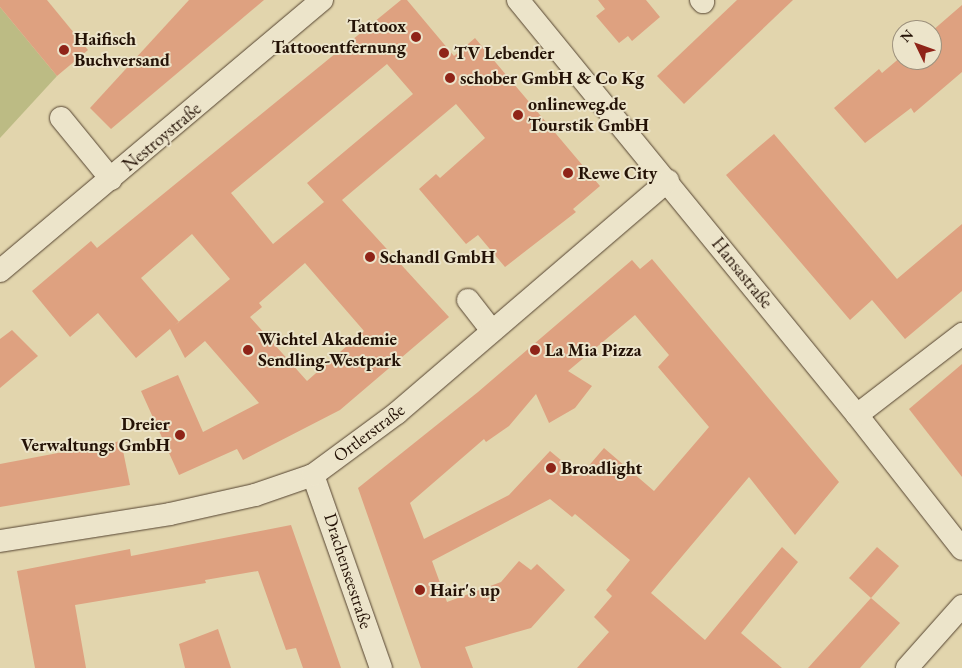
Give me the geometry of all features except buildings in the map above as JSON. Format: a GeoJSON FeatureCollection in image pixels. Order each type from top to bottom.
{"type":"FeatureCollection","features":[{"type":"Feature","properties":{"kind":"street","name":"Nestroystraße"},"geometry":{"type":"LineString","coordinates":[[0,271],[322,0]]}},
{"type":"Feature","properties":{"kind":"street","name":"Hansastraße"},"geometry":{"type":"LineString","coordinates":[[518,0],[858,415],[962,549]]}},
{"type":"Feature","properties":{"kind":"street"},"geometry":{"type":"LineString","coordinates":[[61,118],[111,179]]}},
{"type":"Feature","properties":{"kind":"street","name":"Ortlerstraße"},"geometry":{"type":"LineString","coordinates":[[0,542],[170,514],[255,496],[313,474],[398,413],[668,181]]}},
{"type":"Feature","properties":{"kind":"street"},"geometry":{"type":"LineString","coordinates":[[468,300],[492,331]]}},
{"type":"Feature","properties":{"kind":"street"},"geometry":{"type":"LineString","coordinates":[[858,415],[962,334]]}},
{"type":"Feature","properties":{"kind":"street","name":"Drachenseestraße"},"geometry":{"type":"LineString","coordinates":[[313,474],[381,668]]}},
{"type":"Feature","properties":{"kind":"street"},"geometry":{"type":"LineString","coordinates":[[907,668],[962,606]]}},
{"type":"Feature","properties":{"kind":"shaded area"},"geometry":{"type":"Polygon","coordinates":[[[0,7],[57,76],[0,138],[0,7]]]}},
{"type":"Feature","properties":{"kind":"place","name":"Tattoox Tattooentfernung"},"geometry":{"type":"Point","coordinates":[416,37]}},
{"type":"Feature","properties":{"kind":"place","name":"Haifisch Buchversand"},"geometry":{"type":"Point","coordinates":[64,50]}},
{"type":"Feature","properties":{"kind":"place","name":"TV Lebender"},"geometry":{"type":"Point","coordinates":[444,53]}},
{"type":"Feature","properties":{"kind":"place","name":"schober GmbH & Co Kg"},"geometry":{"type":"Point","coordinates":[450,78]}},
{"type":"Feature","properties":{"kind":"place","name":"onlineweg.de Tourstik GmbH"},"geometry":{"type":"Point","coordinates":[518,115]}},
{"type":"Feature","properties":{"kind":"place","name":"Rewe City"},"geometry":{"type":"Point","coordinates":[568,173]}},
{"type":"Feature","properties":{"kind":"place","name":"Schandl GmbH"},"geometry":{"type":"Point","coordinates":[370,257]}},
{"type":"Feature","properties":{"kind":"place","name":"Wichtel Akademie Sendling-Westpark"},"geometry":{"type":"Point","coordinates":[248,350]}},
{"type":"Feature","properties":{"kind":"place","name":"La Mia Pizza"},"geometry":{"type":"Point","coordinates":[535,350]}},
{"type":"Feature","properties":{"kind":"place","name":"Dreier Verwaltungs GmbH"},"geometry":{"type":"Point","coordinates":[180,435]}},
{"type":"Feature","properties":{"kind":"place","name":"Broadlight"},"geometry":{"type":"Point","coordinates":[551,468]}},
{"type":"Feature","properties":{"kind":"place","name":"Hair's up"},"geometry":{"type":"Point","coordinates":[420,590]}}]}
